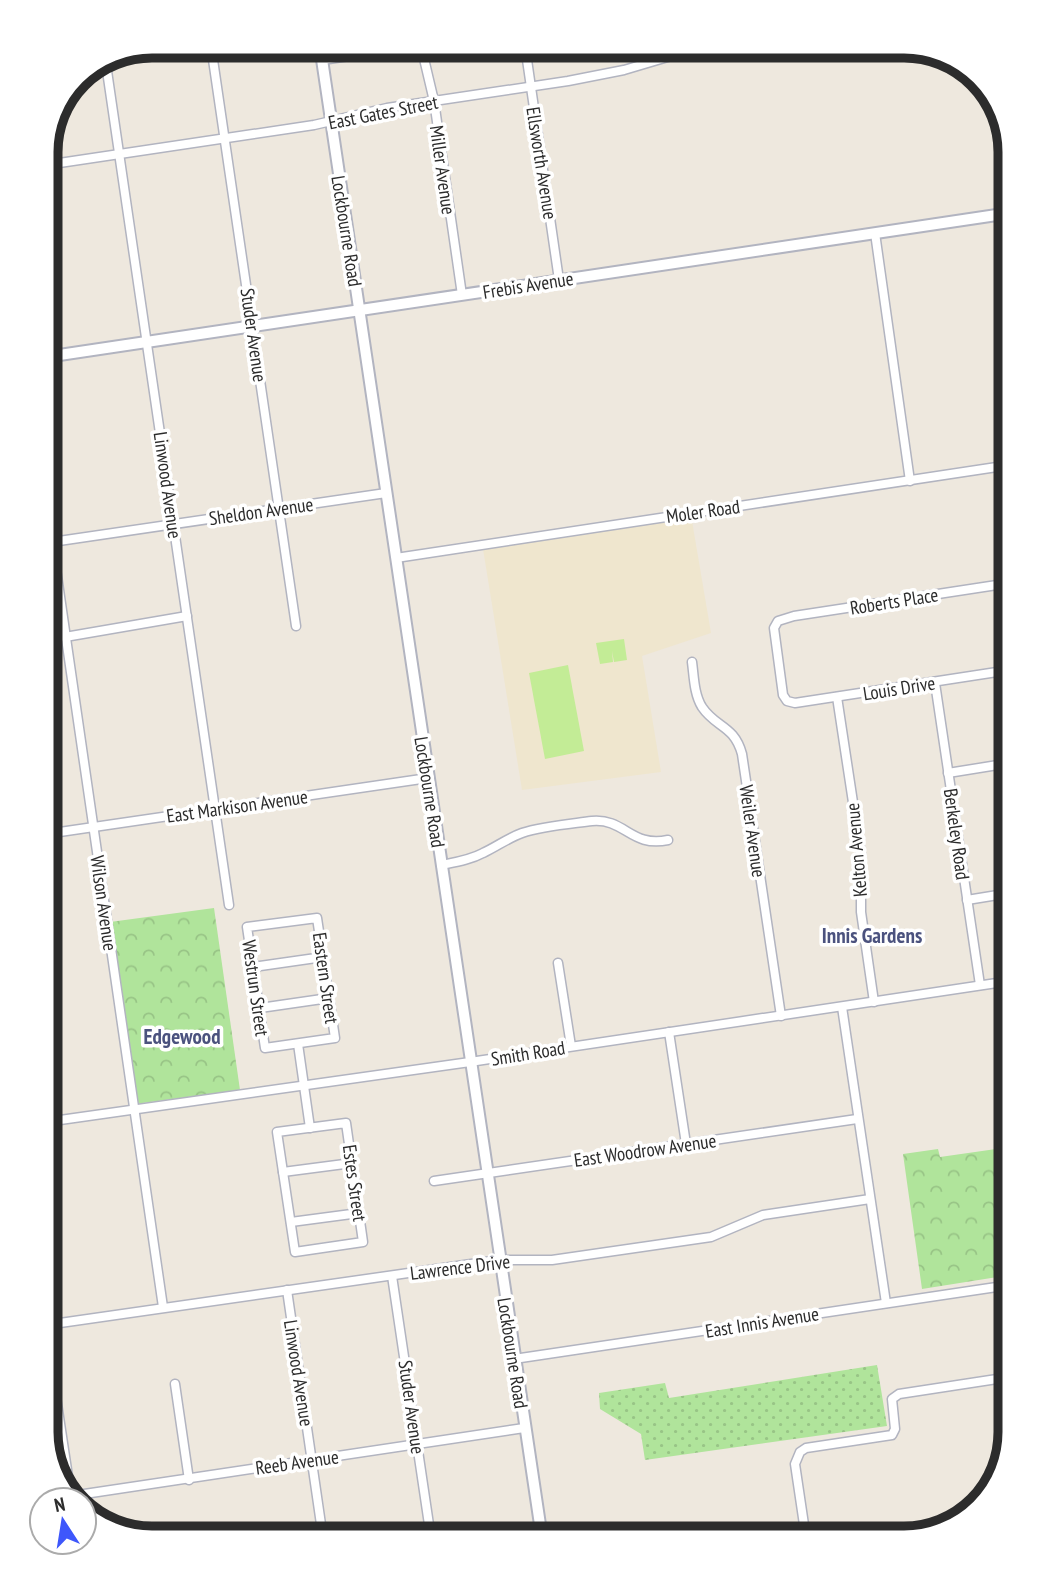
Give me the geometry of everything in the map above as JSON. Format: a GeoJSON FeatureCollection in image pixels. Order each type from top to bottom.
{"type":"FeatureCollection","features":[{"type":"Feature","properties":{"kind":"main road","name":"Lockbourne Road"},"geometry":{"type":"LineString","coordinates":[[322,60],[540,1526]]}},
{"type":"Feature","properties":{"kind":"main road","name":"Frebis Avenue"},"geometry":{"type":"LineString","coordinates":[[58,355],[998,215]]}},
{"type":"Feature","properties":{"kind":"street","name":"Studer Avenue"},"geometry":{"type":"LineString","coordinates":[[213,58],[296,625]]}},
{"type":"Feature","properties":{"kind":"street"},"geometry":{"type":"LineString","coordinates":[[322,60],[336,58]]}},
{"type":"Feature","properties":{"kind":"street","name":"Miller Avenue"},"geometry":{"type":"LineString","coordinates":[[421,58],[433,101],[461,295]]}},
{"type":"Feature","properties":{"kind":"street","name":"Ellsworth Avenue"},"geometry":{"type":"LineString","coordinates":[[527,58],[559,280]]}},
{"type":"Feature","properties":{"kind":"street","name":"East Gates Street"},"geometry":{"type":"LineString","coordinates":[[58,163],[331,122],[369,111],[600,75],[666,58]]}},
{"type":"Feature","properties":{"kind":"street","name":"Linwood Avenue"},"geometry":{"type":"LineString","coordinates":[[107,70],[229,905]]}},
{"type":"Feature","properties":{"kind":"street"},"geometry":{"type":"LineString","coordinates":[[874,233],[910,481]]}},
{"type":"Feature","properties":{"kind":"street","name":"Moler Road"},"geometry":{"type":"LineString","coordinates":[[396,558],[998,467]]}},
{"type":"Feature","properties":{"kind":"street","name":"Sheldon Avenue"},"geometry":{"type":"LineString","coordinates":[[58,541],[386,493]]}},
{"type":"Feature","properties":{"kind":"street","name":"Roberts Place"},"geometry":{"type":"LineString","coordinates":[[787,701],[781,687],[774,636],[778,621],[794,616],[998,585]]}},
{"type":"Feature","properties":{"kind":"street","name":"Wilson Avenue"},"geometry":{"type":"LineString","coordinates":[[58,589],[163,1307]]}},
{"type":"Feature","properties":{"kind":"street"},"geometry":{"type":"LineString","coordinates":[[58,637],[187,616]]}},
{"type":"Feature","properties":{"kind":"street","name":"Weiler Avenue"},"geometry":{"type":"LineString","coordinates":[[692,662],[695,691],[703,709],[734,736],[742,754],[780,1016]]}},
{"type":"Feature","properties":{"kind":"street","name":"Louis Drive"},"geometry":{"type":"LineString","coordinates":[[787,701],[795,704],[998,672]]}},
{"type":"Feature","properties":{"kind":"street","name":"Berkeley Road"},"geometry":{"type":"LineString","coordinates":[[935,683],[980,985]]}},
{"type":"Feature","properties":{"kind":"street","name":"Kelton Avenue"},"geometry":{"type":"LineString","coordinates":[[837,697],[861,855],[861,912],[874,1002]]}},
{"type":"Feature","properties":{"kind":"street"},"geometry":{"type":"LineString","coordinates":[[948,773],[998,765]]}},
{"type":"Feature","properties":{"kind":"street","name":"East Markison Avenue"},"geometry":{"type":"LineString","coordinates":[[58,832],[428,779]]}},
{"type":"Feature","properties":{"kind":"street"},"geometry":{"type":"LineString","coordinates":[[442,865],[484,853],[527,831],[594,821],[613,823],[645,841],[668,840]]}},
{"type":"Feature","properties":{"kind":"street"},"geometry":{"type":"LineString","coordinates":[[967,900],[998,895]]}},
{"type":"Feature","properties":{"kind":"street","name":"Eastern Street"},"geometry":{"type":"LineString","coordinates":[[247,927],[317,918],[335,1038],[298,1044]]}},
{"type":"Feature","properties":{"kind":"street","name":"Westrun Street"},"geometry":{"type":"LineString","coordinates":[[247,927],[265,1048],[298,1044]]}},
{"type":"Feature","properties":{"kind":"street"},"geometry":{"type":"LineString","coordinates":[[253,967],[323,957]]}},
{"type":"Feature","properties":{"kind":"street"},"geometry":{"type":"LineString","coordinates":[[558,962],[571,1046]]}},
{"type":"Feature","properties":{"kind":"street","name":"Smith Road"},"geometry":{"type":"LineString","coordinates":[[58,1120],[998,983]]}},
{"type":"Feature","properties":{"kind":"street"},"geometry":{"type":"LineString","coordinates":[[260,1008],[329,998]]}},
{"type":"Feature","properties":{"kind":"street"},"geometry":{"type":"LineString","coordinates":[[842,1007],[886,1303]]}},
{"type":"Feature","properties":{"kind":"street"},"geometry":{"type":"LineString","coordinates":[[670,1032],[686,1144]]}},
{"type":"Feature","properties":{"kind":"street"},"geometry":{"type":"LineString","coordinates":[[298,1044],[310,1128],[277,1132],[291,1222],[359,1213]]}},
{"type":"Feature","properties":{"kind":"street","name":"East Woodrow Avenue"},"geometry":{"type":"LineString","coordinates":[[434,1181],[857,1119]]}},
{"type":"Feature","properties":{"kind":"street","name":"Estes Street"},"geometry":{"type":"LineString","coordinates":[[291,1222],[295,1252],[363,1242],[346,1123],[310,1128]]}},
{"type":"Feature","properties":{"kind":"street"},"geometry":{"type":"LineString","coordinates":[[283,1172],[352,1163]]}},
{"type":"Feature","properties":{"kind":"street","name":"Lawrence Drive"},"geometry":{"type":"LineString","coordinates":[[58,1323],[499,1260],[552,1260],[710,1237],[763,1215],[870,1199]]}},
{"type":"Feature","properties":{"kind":"street","name":"Studer Avenue"},"geometry":{"type":"LineString","coordinates":[[392,1276],[429,1526]]}},
{"type":"Feature","properties":{"kind":"street","name":"East Innis Avenue"},"geometry":{"type":"LineString","coordinates":[[514,1359],[998,1287]]}},
{"type":"Feature","properties":{"kind":"street","name":"Linwood Avenue"},"geometry":{"type":"LineString","coordinates":[[287,1290],[321,1526]]}},
{"type":"Feature","properties":{"kind":"street"},"geometry":{"type":"LineString","coordinates":[[804,1526],[795,1464],[800,1452],[806,1448],[892,1435],[895,1429],[891,1404],[895,1396],[998,1379]]}},
{"type":"Feature","properties":{"kind":"street"},"geometry":{"type":"LineString","coordinates":[[175,1384],[189,1480]]}},
{"type":"Feature","properties":{"kind":"street"},"geometry":{"type":"LineString","coordinates":[[58,1410],[68,1474]]}},
{"type":"Feature","properties":{"kind":"street","name":"Reeb Avenue"},"geometry":{"type":"LineString","coordinates":[[98,1492],[524,1428]]}},
{"type":"Feature","properties":{"kind":"shaded area"},"geometry":{"type":"Polygon","coordinates":[[[691,515],[711,633],[642,656],[661,772],[522,790],[483,549],[691,515]]]}},
{"type":"Feature","properties":{"kind":"green space"},"geometry":{"type":"Polygon","coordinates":[[[624,639],[627,660],[614,662],[612,651],[613,662],[600,664],[596,643],[624,639]]]}},
{"type":"Feature","properties":{"kind":"green space"},"geometry":{"type":"Polygon","coordinates":[[[568,665],[584,751],[545,759],[529,673],[568,665]]]}},
{"type":"Feature","properties":{"kind":"green space"},"geometry":{"type":"Polygon","coordinates":[[[214,908],[240,1090],[135,1104],[110,922],[214,908]]]}},
{"type":"Feature","properties":{"kind":"green space"},"geometry":{"type":"Polygon","coordinates":[[[938,1149],[940,1157],[998,1149],[998,1277],[922,1289],[903,1154],[938,1149]]]}},
{"type":"Feature","properties":{"kind":"green space"},"geometry":{"type":"Polygon","coordinates":[[[877,1365],[887,1426],[645,1460],[641,1434],[600,1409],[599,1393],[665,1383],[669,1398],[877,1365]]]}},
{"type":"Feature","properties":{"kind":"district","name":"Innis Gardens"},"geometry":{"type":"Point","coordinates":[872,935]}},
{"type":"Feature","properties":{"kind":"district","name":"Edgewood"},"geometry":{"type":"Point","coordinates":[182,1036]}}]}
